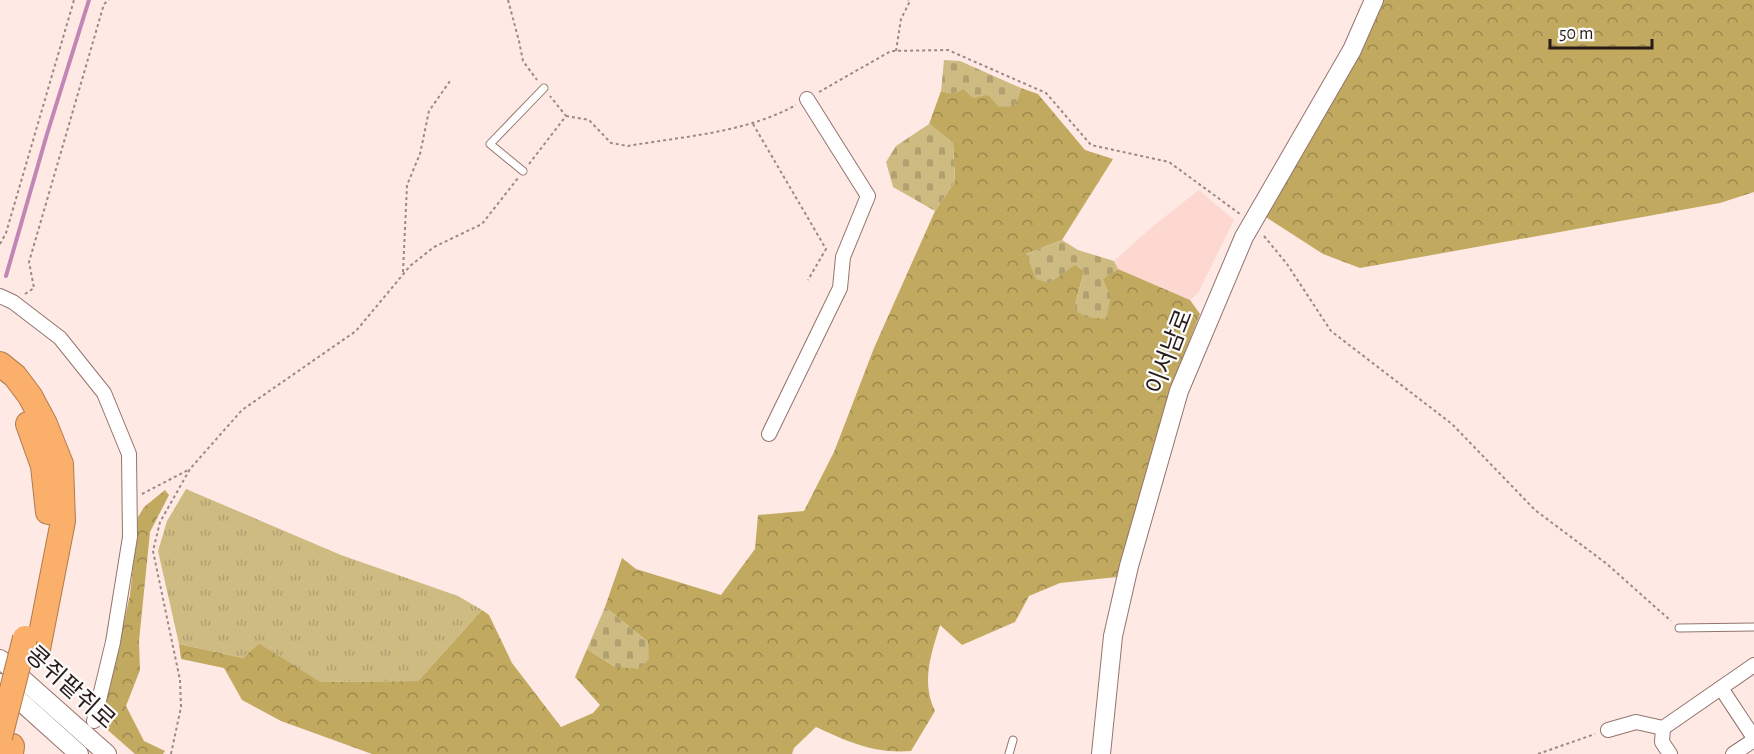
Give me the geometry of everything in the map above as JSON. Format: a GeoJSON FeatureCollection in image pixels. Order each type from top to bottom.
{"type":"FeatureCollection","features":[{"type":"Feature","properties":{"kind":"highway"},"geometry":{"type":"LineString","coordinates":[[0,364],[15,376],[30,396],[45,424],[61,464],[63,521],[8,746]]}},
{"type":"Feature","properties":{"kind":"highway"},"geometry":{"type":"LineString","coordinates":[[0,382],[27,418],[43,466],[48,509],[32,643]]}},
{"type":"Feature","properties":{"kind":"main road","name":"이서남로"},"geometry":{"type":"LineString","coordinates":[[1101,754],[1113,636],[1135,544],[1179,391],[1244,237],[1352,50],[1374,0]]}},
{"type":"Feature","properties":{"kind":"main road","name":"콩쥐팥쥐로"},"geometry":{"type":"LineString","coordinates":[[0,659],[108,754]]}},
{"type":"Feature","properties":{"kind":"main road","name":"콩쥐팥쥐로"},"geometry":{"type":"LineString","coordinates":[[0,683],[79,754]]}},
{"type":"Feature","properties":{"kind":"street"},"geometry":{"type":"LineString","coordinates":[[769,434],[840,288],[843,257],[868,196],[807,99]]}},
{"type":"Feature","properties":{"kind":"street"},"geometry":{"type":"LineString","coordinates":[[0,296],[13,302],[60,338],[104,393],[129,453],[130,537],[113,642],[94,721]]}},
{"type":"Feature","properties":{"kind":"street"},"geometry":{"type":"LineString","coordinates":[[1608,730],[1636,722],[1663,728],[1754,665]]}},
{"type":"Feature","properties":{"kind":"street"},"geometry":{"type":"LineString","coordinates":[[1721,688],[1754,739],[1733,754]]}},
{"type":"Feature","properties":{"kind":"street"},"geometry":{"type":"LineString","coordinates":[[1663,728],[1662,742],[1670,754]]}},
{"type":"Feature","properties":{"kind":"lane"},"geometry":{"type":"LineString","coordinates":[[523,171],[490,144],[544,88]]}},
{"type":"Feature","properties":{"kind":"lane"},"geometry":{"type":"LineString","coordinates":[[1679,628],[1754,627]]}},
{"type":"Feature","properties":{"kind":"lane"},"geometry":{"type":"LineString","coordinates":[[1009,754],[1013,740]]}},
{"type":"Feature","properties":{"kind":"path"},"geometry":{"type":"LineString","coordinates":[[0,244],[6,233],[74,0]]}},
{"type":"Feature","properties":{"kind":"path"},"geometry":{"type":"LineString","coordinates":[[13,302],[34,288],[28,262],[104,4],[109,0]]}},
{"type":"Feature","properties":{"kind":"path"},"geometry":{"type":"LineString","coordinates":[[508,0],[523,61],[566,116],[589,120],[612,143],[628,146],[753,124],[774,117],[891,51],[948,50],[1046,93],[1091,146],[1169,162],[1252,222],[1287,264],[1330,331],[1452,424],[1535,510],[1606,564],[1679,628]]}},
{"type":"Feature","properties":{"kind":"path"},"geometry":{"type":"LineString","coordinates":[[896,51],[901,19],[910,1],[908,0]]}},
{"type":"Feature","properties":{"kind":"path"},"geometry":{"type":"LineString","coordinates":[[404,274],[403,249],[407,185],[420,154],[429,111],[450,81]]}},
{"type":"Feature","properties":{"kind":"path"},"geometry":{"type":"LineString","coordinates":[[171,754],[181,707],[180,680],[153,551],[160,522],[190,469],[242,410],[356,331],[410,266],[434,248],[482,224],[566,116]]}},
{"type":"Feature","properties":{"kind":"path"},"geometry":{"type":"LineString","coordinates":[[753,124],[826,249],[808,280]]}},
{"type":"Feature","properties":{"kind":"path"},"geometry":{"type":"LineString","coordinates":[[130,500],[190,469]]}},
{"type":"Feature","properties":{"kind":"path"},"geometry":{"type":"LineString","coordinates":[[1538,754],[1566,742],[1608,730]]}},
{"type":"Feature","properties":{"kind":"shaded area"},"geometry":{"type":"Polygon","coordinates":[[[1199,190],[1234,220],[1198,293],[1190,300],[1118,269],[1114,261],[1199,190]]]}},
{"type":"Feature","properties":{"kind":"green space"},"geometry":{"type":"Polygon","coordinates":[[[1374,0],[1754,0],[1754,192],[1720,203],[1360,268],[1323,254],[1258,212],[1374,0]]]}},
{"type":"Feature","properties":{"kind":"green space"},"geometry":{"type":"Polygon","coordinates":[[[944,60],[960,61],[1021,88],[1015,106],[999,107],[988,95],[973,98],[963,89],[953,94],[941,91],[944,60]]]}},
{"type":"Feature","properties":{"kind":"green space"},"geometry":{"type":"Polygon","coordinates":[[[1021,88],[1038,94],[1085,150],[1113,159],[1062,240],[1026,254],[1049,283],[1074,264],[1084,271],[1074,309],[1102,279],[1118,269],[1190,300],[1200,314],[1171,388],[1117,577],[1060,583],[1029,596],[1015,622],[962,645],[940,625],[931,657],[928,679],[935,711],[911,751],[873,749],[816,727],[794,748],[792,754],[372,754],[281,721],[242,700],[224,668],[181,659],[179,644],[243,658],[259,643],[320,682],[418,681],[482,610],[489,615],[512,663],[561,727],[593,713],[600,705],[575,677],[587,649],[615,667],[648,642],[605,607],[622,558],[636,569],[721,595],[755,549],[758,515],[804,511],[834,452],[874,348],[935,211],[955,181],[953,143],[929,124],[941,91],[953,94],[963,89],[988,95],[1015,106],[1021,88]]]}},
{"type":"Feature","properties":{"kind":"green space"},"geometry":{"type":"Polygon","coordinates":[[[929,124],[953,143],[955,181],[935,211],[893,187],[886,162],[896,146],[929,124]]]}},
{"type":"Feature","properties":{"kind":"green space"},"geometry":{"type":"Polygon","coordinates":[[[1062,240],[1078,250],[1114,261],[1118,269],[1103,279],[1111,297],[1106,319],[1085,317],[1074,309],[1084,271],[1075,265],[1049,283],[1036,279],[1026,254],[1062,240]]]}},
{"type":"Feature","properties":{"kind":"green space"},"geometry":{"type":"Polygon","coordinates":[[[186,489],[341,555],[458,596],[482,610],[418,681],[319,682],[259,643],[243,658],[179,644],[158,551],[167,521],[186,489]]]}},
{"type":"Feature","properties":{"kind":"green space"},"geometry":{"type":"Polygon","coordinates":[[[165,490],[169,495],[150,532],[139,641],[140,670],[126,706],[144,741],[165,751],[163,754],[135,754],[102,725],[130,595],[138,517],[144,507],[165,490]]]}},
{"type":"Feature","properties":{"kind":"green space"},"geometry":{"type":"Polygon","coordinates":[[[605,607],[648,642],[649,659],[639,669],[615,667],[587,649],[605,607]]]}},
{"type":"Feature","properties":{"kind":"waterway"},"geometry":{"type":"LineString","coordinates":[[6,276],[89,0]]}}]}
